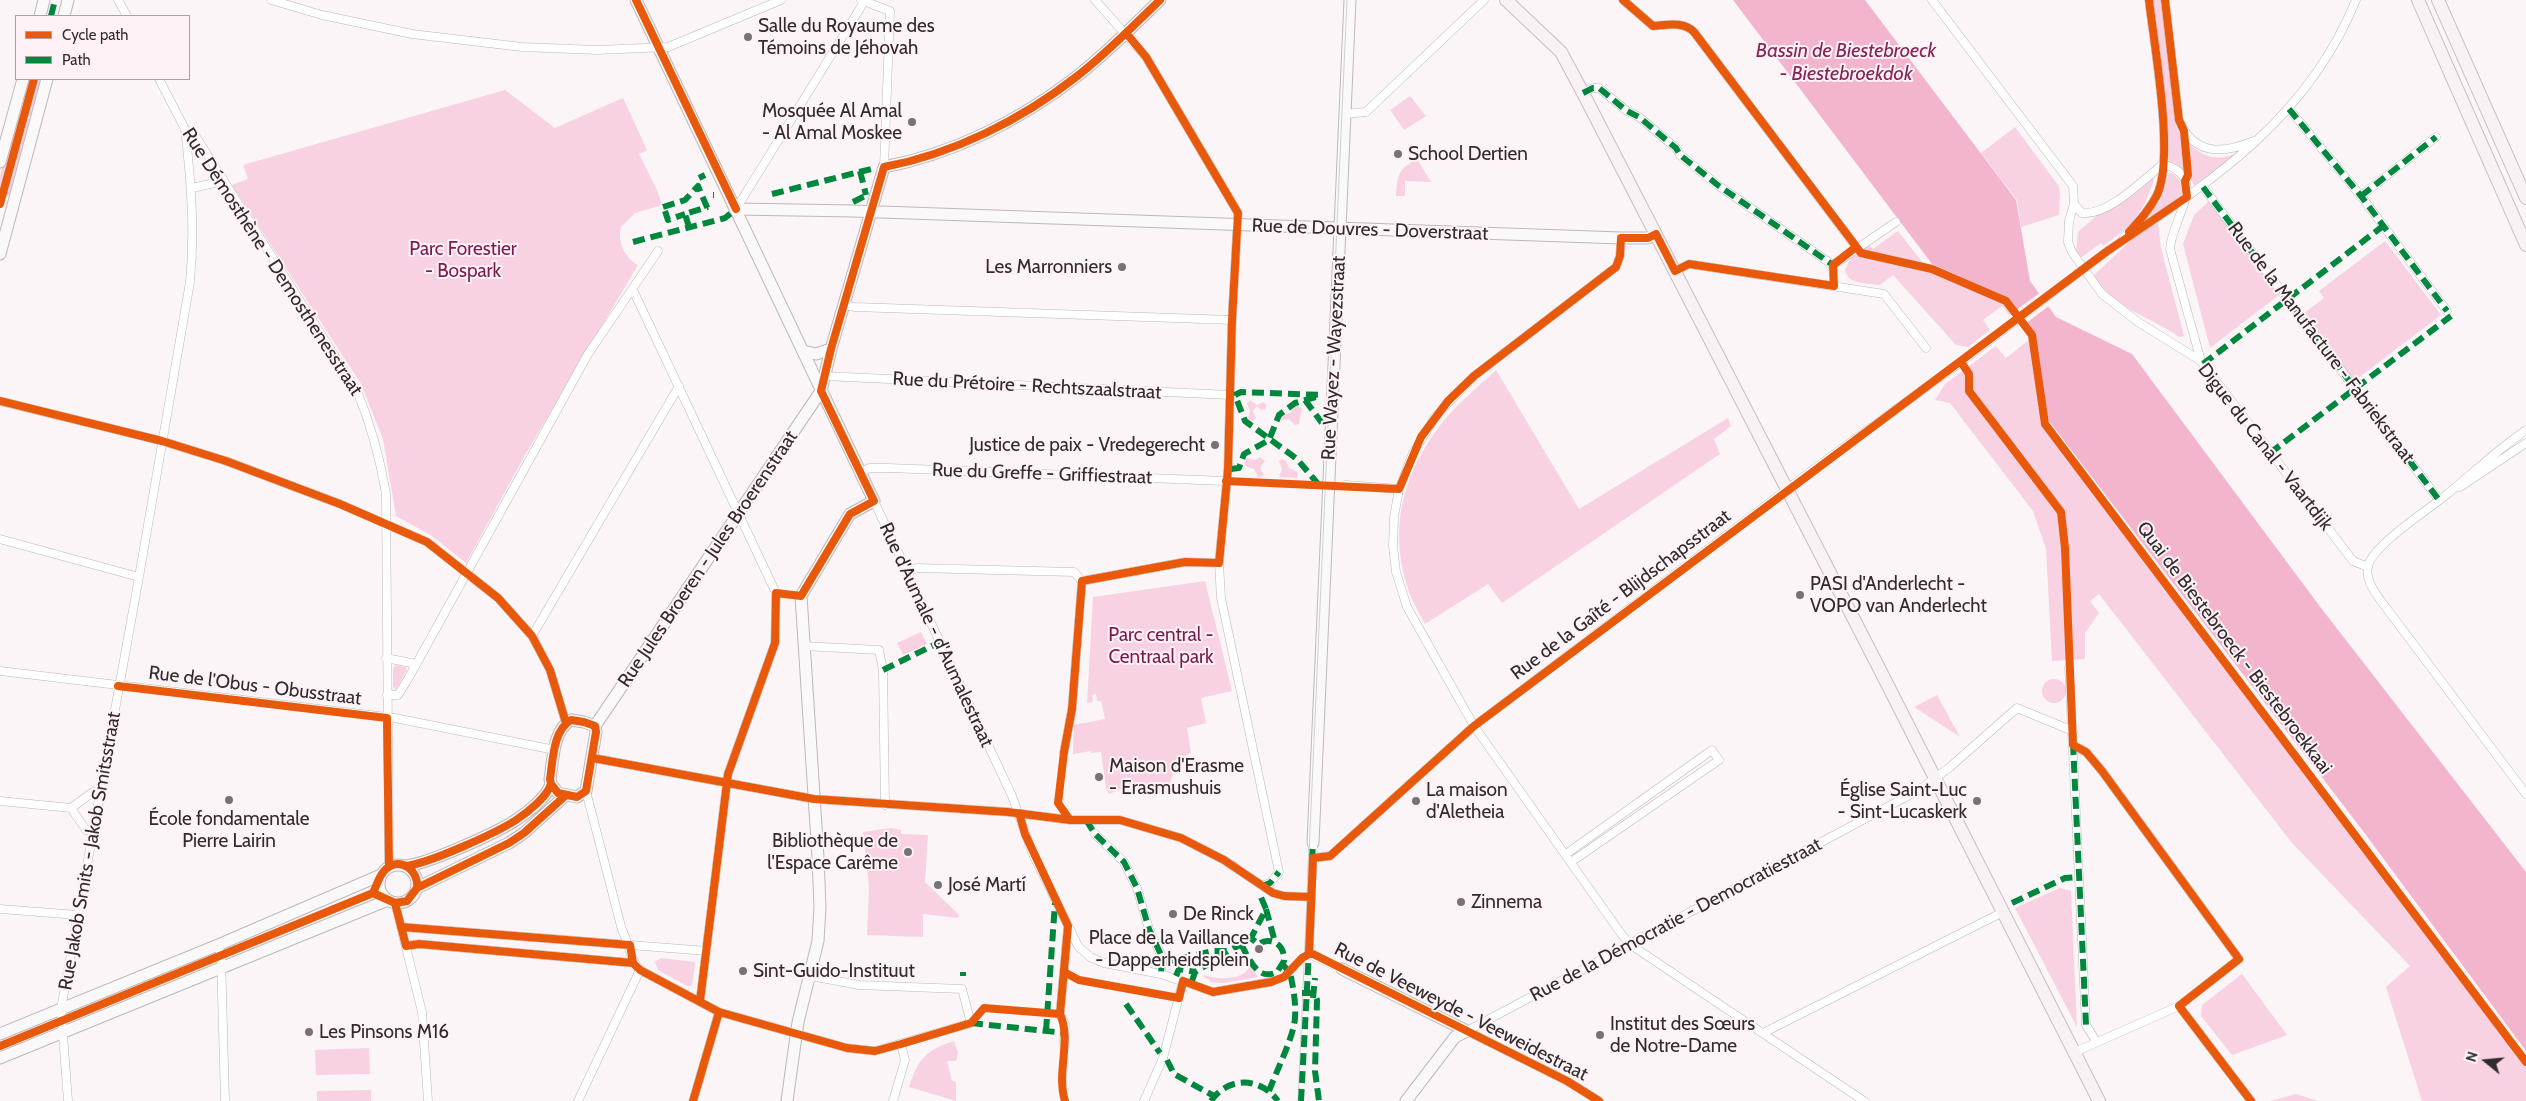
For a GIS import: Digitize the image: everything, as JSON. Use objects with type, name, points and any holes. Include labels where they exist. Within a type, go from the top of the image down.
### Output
[{"type":"main road","points":[[1506,0],[1561,52],[2099,1101]]},
{"type":"main road","points":[[2418,0],[2526,245]]},
{"type":"main road","points":[[2438,0],[2526,198]]},
{"type":"street","points":[[40,15],[44,0]]},
{"type":"street","points":[[64,15],[68,0]]},
{"type":"street","points":[[118,0],[126,15]]},
{"type":"street","points":[[271,0],[379,28],[479,44],[597,50],[668,47],[781,0]]},
{"type":"street","name":"Rue d'Aumale - d'Aumalestraat","points":[[636,0],[874,501],[1019,813],[1025,834],[1068,926]]},
{"type":"street","points":[[1095,0],[1146,56],[1236,206],[1238,213],[1226,481],[1219,563],[1221,598],[1279,872],[1270,883],[1262,886]]},
{"type":"street","points":[[884,167],[946,149],[1011,120],[1076,78],[1160,0]]},
{"type":"street","name":"Rue Wayez - Wayezstraat","points":[[1311,897],[1350,0]]},
{"type":"street","points":[[1345,114],[1366,112],[1484,0]]},
{"type":"street","points":[[1623,0],[1653,26],[1678,24],[1688,26],[1694,32],[1856,247]]},
{"type":"street","name":"Digue du Canal - Vaartdijk","points":[[1932,0],[2072,186],[2074,204],[2068,226],[2068,242],[2072,252],[2102,294],[2138,322],[2201,361],[2353,561],[2368,567]]},
{"type":"street","points":[[2116,246],[2147,212],[2158,194],[2164,138],[2149,0]]},
{"type":"street","points":[[2165,0],[2179,120],[2184,131],[2198,144],[2209,149],[2223,151],[2239,148],[2258,139]]},
{"type":"street","points":[[2116,246],[2203,187],[2246,153],[2289,109],[2319,70],[2339,38],[2356,0]]},
{"type":"street","points":[[736,209],[863,1],[890,11],[884,167],[821,391]]},
{"type":"street","points":[[0,162],[23,80]]},
{"type":"street","points":[[0,254],[47,80]]},
{"type":"street","name":"Rue Démosthène - Demosthenesstraat","points":[[159,80],[185,129],[196,137],[357,391],[372,428],[386,494],[387,718],[385,871],[380,891],[392,901],[406,946],[422,1012],[428,1101]]},
{"type":"street","points":[[1583,93],[1592,88],[1599,88],[1626,111],[1639,117],[1676,148],[1680,156],[1832,266],[1834,286]]},
{"type":"street","points":[[2289,109],[2361,196],[2447,311]]},
{"type":"street","name":"Rue Jakob Smits - Jakob Smitsstraat","points":[[68,1101],[60,1009],[139,577],[190,282],[193,242],[192,188],[185,129]]},
{"type":"street","points":[[2361,196],[2436,137]]},
{"type":"street","points":[[2074,204],[2082,213],[2092,214],[2129,192],[2162,164]]},
{"type":"street","points":[[2162,164],[2180,173],[2185,181],[2187,197],[2174,226],[2170,249],[2201,361]]},
{"type":"street","points":[[192,188],[223,181]]},
{"type":"street","name":"Rue de la Manufacture - Fabriekstraat","points":[[2203,187],[2439,500]]},
{"type":"street","name":"Rue de Douvres - Doverstraat","points":[[736,209],[1621,238],[1648,238],[1656,234]]},
{"type":"street","points":[[1832,266],[1856,247],[1896,222]]},
{"type":"street","points":[[1621,238],[1619,262],[1616,266],[1474,376],[1448,400],[1421,437],[1399,488],[1394,517],[1393,546],[1399,583],[1416,626],[1474,726],[1559,848],[1566,854],[1574,870],[1631,945],[1864,1101]]},
{"type":"street","name":"Rue de la Gaîté - Blijdschapsstraat","points":[[1313,858],[1330,856],[1474,726],[1787,490],[2116,246]]},
{"type":"street","points":[[387,695],[398,695],[588,354],[658,251]]},
{"type":"street","points":[[1675,271],[1689,264],[1884,294],[1926,348]]},
{"type":"street","points":[[633,290],[680,386],[776,593],[775,644],[728,774],[700,1001]]},
{"type":"street","points":[[844,305],[855,307],[1232,320]]},
{"type":"street","points":[[803,351],[816,354],[831,350]]},
{"type":"street","name":"Rue du Prétoire - Rechtszaalstraat","points":[[824,376],[1230,395]]},
{"type":"street","points":[[532,636],[680,386]]},
{"type":"street","name":"Rue Jules Broeren - Jules Broerenstraat","points":[[595,726],[821,391]]},
{"type":"street","points":[[0,401],[162,441],[286,482],[428,542],[498,598],[532,636],[550,670],[566,723]]},
{"type":"street","points":[[2524,432],[2475,469],[2374,554],[2368,567],[2370,585],[2381,601],[2526,794]]},
{"type":"street","points":[[2516,450],[2517,440],[2524,432]]},
{"type":"street","points":[[2447,494],[2471,481],[2526,443]]},
{"type":"street","name":"Rue du Greffe - Griffiestraat","points":[[860,473],[869,468],[888,468],[1226,481]]},
{"type":"street","points":[[1346,485],[1399,488]]},
{"type":"street","points":[[787,1101],[796,1033],[818,941],[820,907],[800,596],[850,514],[874,501]]},
{"type":"street","points":[[0,540],[139,577]]},
{"type":"street","points":[[1082,581],[1185,562],[1219,563]]},
{"type":"street","points":[[907,572],[917,568],[1074,572],[1082,581],[1072,709],[1064,752]]},
{"type":"street","points":[[803,646],[880,650],[883,670],[885,805]]},
{"type":"street","points":[[386,658],[416,664]]},
{"type":"street","points":[[2069,667],[2086,1025],[2096,1042]]},
{"type":"street","name":"Rue de l'Obus - Obusstraat","points":[[0,671],[387,718],[555,750]]},
{"type":"street","name":"Rue de la Démocratie - Democratiestraat","points":[[1467,1031],[1919,790],[2017,708],[2073,731]]},
{"type":"street","points":[[586,791],[577,797],[565,796],[558,794],[551,784],[550,779],[559,735],[566,723],[571,720],[578,720],[595,726],[596,740],[586,791],[622,930],[630,945],[633,963],[640,970],[719,1012],[847,1048],[875,1051],[971,1023],[962,989],[859,986],[811,976]]},
{"type":"street","points":[[2073,745],[2086,752],[2102,771],[2239,959],[2179,1006],[2075,1052]]},
{"type":"street","points":[[1566,854],[1712,750],[1719,760],[1571,862]]},
{"type":"street","points":[[593,758],[814,799],[1019,813],[1070,820],[1120,820],[1181,838],[1224,860],[1273,893],[1284,896],[1311,897]]},
{"type":"street","points":[[0,1034],[218,945],[385,871],[406,866],[473,841],[518,819],[547,793],[551,784]]},
{"type":"street","points":[[0,801],[71,808],[93,792],[100,793]]},
{"type":"street","points":[[0,1058],[222,967],[392,901],[407,901],[417,888],[509,843],[524,833],[565,796]]},
{"type":"street","points":[[71,808],[86,830],[93,831]]},
{"type":"street","points":[[1095,834],[1124,862],[1137,888],[1149,929],[1162,957],[1160,974]]},
{"type":"street","points":[[406,866],[416,875],[417,888]]},
{"type":"street","name":"Rue de Veeweyde - Veeweidestraat","points":[[1311,897],[1308,954],[1342,969],[1567,1081],[1598,1101]]},
{"type":"street","points":[[0,909],[78,915]]},
{"type":"street","points":[[1763,1034],[2003,912]]},
{"type":"street","points":[[1068,926],[1076,942],[1090,957],[1104,963],[1160,974],[1213,992],[1271,982]]},
{"type":"street","points":[[1064,1043],[1065,1024],[1060,1014],[1068,926]]},
{"type":"street","points":[[401,928],[707,951]]},
{"type":"street","points":[[406,946],[419,944],[633,963]]},
{"type":"street","points":[[218,945],[222,967],[225,1101]]},
{"type":"street","points":[[578,1101],[640,970]]},
{"type":"street","points":[[1144,1101],[1166,1049],[1184,982]]},
{"type":"street","points":[[2179,1006],[2251,1101]]},
{"type":"street","points":[[693,1101],[719,1012]]},
{"type":"street","points":[[1406,1101],[1455,1037],[1467,1031]]},
{"type":"street","points":[[893,1101],[905,1060],[901,1044]]},
{"type":"green space","points":[[2152,0],[2162,0],[2176,125],[2182,137],[2186,174],[2175,163],[2169,162],[2169,141]]},
{"type":"green space","points":[[36,80],[41,80],[31,117],[26,115]]},
{"type":"green space","name":"Parc Forestier - Bospark","points":[[505,90],[555,128],[623,98],[647,150],[639,154],[658,192],[662,205],[635,213],[621,227],[620,238],[623,249],[629,258],[638,265],[525,455],[466,563],[432,536],[396,516],[383,439],[361,384],[232,185],[248,179],[243,165]]},
{"type":"green space","points":[[1410,96],[1426,116],[1404,130],[1390,110]]},
{"type":"green space","points":[[16,115],[22,117],[0,197],[0,176]]},
{"type":"green space","points":[[25,118],[30,119],[11,193],[12,197],[5,194],[22,130],[24,130],[26,125],[24,124]]},
{"type":"green space","points":[[2015,127],[2058,185],[2060,191],[2059,215],[2021,227],[2017,200],[1981,153]]},
{"type":"green space","points":[[2186,141],[2198,151],[2210,157],[2223,157],[2239,152],[2195,186],[2189,177],[2191,171]]},
{"type":"green space","points":[[1417,159],[1431,182],[1405,181],[1405,196],[1396,196],[1398,178],[1402,170]]},
{"type":"green space","points":[[2169,172],[2180,181],[2182,188],[2181,196],[2152,218],[2150,215],[2161,199]]},
{"type":"green space","points":[[2151,179],[2154,179],[2146,201],[2129,225],[2103,246],[2101,243],[2079,259],[2076,250],[2078,232],[2096,216]]},
{"type":"green space","points":[[2209,201],[2279,295],[2210,348],[2183,244],[2194,215]]},
{"type":"green space","points":[[2158,223],[2161,248],[2184,336],[2179,337],[2120,303],[2093,276],[2139,233]]},
{"type":"green space","points":[[1898,231],[1929,271],[2003,302],[2013,313],[2009,315],[2002,306],[1983,320],[1990,330],[1968,347],[1956,345],[1893,275],[1880,285],[1854,281],[1847,275],[1845,270],[1850,259],[1869,245],[1873,249]]},
{"type":"green space","points":[[2385,241],[2441,315],[2353,382],[2303,314],[2324,298],[2319,291]]},
{"type":"green space","points":[[2029,340],[2044,428],[2526,1068],[2526,1101],[2422,1101],[2386,987],[2410,966],[2292,843],[2099,594],[2090,601],[2099,613],[2085,633],[2085,659],[2052,661],[2046,549],[2033,511],[1950,403],[1935,400],[1945,384],[1996,346],[2006,358]]},
{"type":"green space","points":[[1496,370],[1579,509],[1728,418],[1731,426],[1714,439],[1720,454],[1502,603],[1488,584],[1425,624],[1408,589],[1402,566],[1399,544],[1403,502],[1417,462],[1441,424]]},
{"type":"green space","points":[[1250,400],[1257,405],[1263,402],[1267,405],[1265,409],[1261,410],[1257,406],[1253,411],[1256,418],[1251,422],[1248,418],[1250,411],[1247,404]]},
{"type":"green space","points":[[1296,405],[1302,408],[1299,424],[1295,425],[1289,419],[1281,420],[1281,415],[1290,413]]},
{"type":"green space","points":[[1260,457],[1265,461],[1260,468],[1264,475],[1259,478],[1254,469],[1246,466],[1244,463],[1247,458],[1255,460]]},
{"type":"green space","points":[[1282,459],[1286,461],[1289,468],[1298,472],[1297,478],[1279,477],[1282,469],[1279,461]]},
{"type":"green space","name":"Parc central - Centraal park","points":[[1205,581],[1232,691],[1201,698],[1206,723],[1187,728],[1191,753],[1178,760],[1166,795],[1158,792],[1159,788],[1151,785],[1149,791],[1145,790],[1143,795],[1134,793],[1136,787],[1131,785],[1109,794],[1106,788],[1101,752],[1091,753],[1091,751],[1073,754],[1074,725],[1105,719],[1101,701],[1097,701],[1096,694],[1092,695],[1093,702],[1087,703],[1093,597]]},
{"type":"green space","points":[[921,632],[927,644],[903,655],[897,643]]},
{"type":"green space","points":[[396,665],[405,667],[407,670],[396,689],[393,687],[393,668]]},
{"type":"green space","points":[[2054,679],[2059,680],[2065,686],[2065,696],[2059,702],[2054,703],[2049,702],[2043,696],[2042,691],[2043,686],[2049,680]]},
{"type":"green space","points":[[1937,695],[1960,737],[1914,707]]},
{"type":"green space","points":[[891,828],[901,830],[901,834],[928,835],[925,882],[959,915],[958,918],[923,914],[923,937],[867,935],[869,887],[863,832]]},
{"type":"green space","points":[[2060,888],[2071,891],[2077,1027],[2015,908]]},
{"type":"green space","points":[[661,958],[695,962],[692,986],[687,986],[658,970],[655,962]]},
{"type":"green space","points":[[1250,965],[1258,977],[1224,983],[1209,982],[1210,980],[1203,977],[1204,975],[1216,978],[1237,977],[1243,974]]},
{"type":"green space","points":[[2242,974],[2287,1035],[2232,1055],[2201,1016],[2202,1005]]},
{"type":"green space","points":[[954,1041],[958,1053],[956,1061],[947,1061],[952,1081],[956,1082],[956,1101],[909,1087],[916,1069],[924,1057],[936,1048]]},
{"type":"green space","points":[[369,1048],[370,1074],[316,1075],[315,1050]]},
{"type":"green space","points":[[371,1090],[371,1101],[317,1101],[317,1091]]},
{"type":"green space","points":[[2296,1094],[2318,1101],[2270,1101]]},
{"type":"water","name":"Bassin de Biestebroeck - Biestebroekdok","points":[[1733,0],[1865,0],[2016,200],[2030,281],[2056,317],[2132,354],[2321,608],[2526,872],[2526,1051],[2363,831],[2046,417],[2035,333],[2008,298],[1932,264]]},
{"type":"pier","points":[[2041,292],[2050,305],[2025,324],[2015,311]]},
{"type":"tram line","points":[[1298,1101],[1347,0]]},
{"type":"marked path","points":[[51,15],[55,0]]},
{"type":"marked path","points":[[1583,93],[1593,88],[1599,88],[1627,111],[1639,117],[1676,148],[1680,155],[1719,186],[1833,265]]},
{"type":"marked path","points":[[2289,109],[2361,196],[2447,311]]},
{"type":"marked path","points":[[2361,196],[2436,137]]},
{"type":"marked path","points":[[772,194],[875,168]]},
{"type":"marked path","points":[[860,171],[866,195]]},
{"type":"marked path","points":[[699,178],[705,175]]},
{"type":"marked path","points":[[663,207],[685,200],[698,186],[709,212]]},
{"type":"marked path","points":[[2203,187],[2439,500]]},
{"type":"marked path","points":[[853,202],[867,195]]},
{"type":"marked path","points":[[689,227],[685,214],[708,207]]},
{"type":"marked path","points":[[633,242],[725,218],[736,209]]},
{"type":"marked path","points":[[665,211],[668,220],[685,214]]},
{"type":"marked path","points":[[2203,364],[2383,226]]},
{"type":"marked path","points":[[2270,453],[2451,316]]},
{"type":"marked path","points":[[1319,485],[1297,459],[1245,421],[1235,395],[1241,392],[1323,395]]},
{"type":"marked path","points":[[1231,469],[1239,468],[1244,454],[1269,440],[1279,415],[1295,403],[1316,397]]},
{"type":"marked path","points":[[1305,400],[1322,423]]},
{"type":"marked path","points":[[883,670],[940,642]]},
{"type":"marked path","points":[[2073,743],[2086,1025]]},
{"type":"marked path","points":[[1086,820],[1095,834],[1124,862],[1137,888],[1149,929],[1162,957],[1161,974]]},
{"type":"marked path","points":[[1312,861],[1313,843]]},
{"type":"marked path","points":[[1262,886],[1270,883],[1279,872]]},
{"type":"marked path","points":[[2012,903],[2065,878],[2080,877]]},
{"type":"marked path","points":[[1192,981],[1195,972],[1251,938],[1266,909],[1260,895]]},
{"type":"marked path","points":[[1046,1031],[1055,903]]},
{"type":"marked path","points":[[1266,909],[1275,942]]},
{"type":"marked path","points":[[1241,944],[1251,962],[1259,971],[1264,974],[1277,972],[1284,961],[1284,955],[1280,946],[1268,941],[1258,944],[1251,938]]},
{"type":"marked path","points":[[1162,963],[1212,951],[1230,951]]},
{"type":"marked path","points":[[1301,1101],[1309,951]]},
{"type":"marked path","points":[[1269,1091],[1288,1044],[1295,1018],[1295,1000],[1290,972],[1283,965]]},
{"type":"marked path","points":[[1176,976],[1179,969],[1195,972]]},
{"type":"marked path","points":[[1313,998],[1315,978]]},
{"type":"marked path","points":[[1302,993],[1314,993],[1317,1000],[1315,1071],[1319,1101]]},
{"type":"marked path","points":[[1126,1004],[1160,1053]]},
{"type":"marked path","points":[[971,1023],[1065,1033]]},
{"type":"marked path","points":[[1167,1060],[1174,1074],[1214,1096]]},
{"type":"marked path","points":[[1211,1101],[1226,1087],[1244,1083],[1263,1087],[1278,1101]]},
{"type":"cycle path","points":[[636,0],[736,209]]},
{"type":"cycle path","points":[[700,1001],[728,774],[775,643],[776,593],[801,596],[850,514],[874,501],[821,391],[831,349],[884,167],[935,154],[1009,121],[1055,93],[1087,68],[1160,0]]},
{"type":"cycle path","name":"Quai de Biestebroeck - Biestebroekkaai","points":[[1623,0],[1653,26],[1680,25],[1694,32],[1861,253],[1932,269],[2006,301],[2032,335],[2045,424],[2526,1062]]},
{"type":"cycle path","points":[[2129,232],[2148,210],[2157,195],[2162,178],[2164,155],[2162,100],[2149,0]]},
{"type":"cycle path","points":[[1309,954],[1313,858],[1330,856],[1474,726],[2106,252],[2187,197],[2185,181],[2188,175],[2184,131],[2179,120],[2165,0]]},
{"type":"cycle path","points":[[1070,820],[1058,803],[1064,752],[1072,709],[1082,581],[1185,562],[1219,563],[1228,469],[1232,320],[1238,213],[1146,57],[1126,33]]},
{"type":"cycle path","points":[[0,204],[34,80]]},
{"type":"cycle path","points":[[1226,481],[1399,489],[1421,437],[1448,401],[1474,376],[1616,267],[1620,256],[1621,238],[1648,238],[1656,234],[1675,271],[1689,264],[1834,286],[1833,265],[1856,247]]},
{"type":"cycle path","points":[[1961,362],[1969,374],[1969,391],[2061,512],[2065,548],[2073,745],[2086,752],[2102,771],[2239,959],[2179,1006],[2251,1101]]},
{"type":"cycle path","points":[[0,401],[162,441],[226,461],[340,504],[427,542],[498,598],[532,636],[550,670],[566,723]]},
{"type":"cycle path","points":[[118,686],[387,718],[389,866]]},
{"type":"cycle path","points":[[571,720],[595,726],[596,732],[586,791],[577,797],[558,793],[551,784],[550,779],[557,738],[565,725],[571,720]]},
{"type":"cycle path","points":[[593,758],[814,799],[1008,812],[1070,820],[1120,820],[1181,838],[1224,860],[1273,893],[1284,896],[1311,897]]},
{"type":"cycle path","points":[[406,866],[446,854],[507,826],[536,804],[546,794],[551,784]]},
{"type":"cycle path","points":[[417,888],[509,843],[524,833],[565,796]]},
{"type":"cycle path","points":[[1019,813],[1025,834],[1068,926],[1060,1014],[1065,1035],[1062,1079],[1065,1101]]},
{"type":"cycle path","points":[[0,1046],[373,893],[382,874],[392,865],[397,864],[408,867],[417,882],[417,888],[407,901],[395,903],[373,893]]},
{"type":"cycle path","points":[[395,903],[406,946],[419,944],[633,963]]},
{"type":"cycle path","points":[[401,927],[630,945],[633,963],[640,970],[719,1012],[847,1048],[875,1051],[901,1044],[971,1023],[984,1008],[1060,1014]]},
{"type":"cycle path","points":[[1309,954],[1313,954],[1567,1081],[1599,1101]]},
{"type":"cycle path","points":[[1064,972],[1079,980],[1179,998],[1183,981],[1213,992],[1271,982],[1284,977],[1302,958],[1309,954]]},
{"type":"cycle path","points":[[693,1101],[719,1012]]},
{"type":"place","name":"Salle du Royaume des Témoins de Jéhovah","points":[[748,37]]},
{"type":"place","name":"Mosquée Al Amal - Al Amal Moskee","points":[[912,122]]},
{"type":"place","name":"School Dertien","points":[[1398,154]]},
{"type":"place","name":"Les Marronniers","points":[[1122,267]]},
{"type":"place","name":"Justice de paix - Vredegerecht","points":[[1215,445]]},
{"type":"place","name":"PASI d'Anderlecht - VOPO van Anderlecht","points":[[1800,595]]},
{"type":"place","name":"Maison d'Erasme - Erasmushuis","points":[[1099,777]]},
{"type":"place","name":"École fondamentale Pierre Lairin","points":[[229,800]]},
{"type":"place","name":"La maison d'Aletheia","points":[[1416,801]]},
{"type":"place","name":"Église Saint-Luc - Sint-Lucaskerk","points":[[1977,801]]},
{"type":"place","name":"Bibliothèque de l'Espace Carême","points":[[908,852]]},
{"type":"place","name":"José Martí","points":[[938,885]]},
{"type":"place","name":"Zinnema","points":[[1461,902]]},
{"type":"place","name":"De Rinck","points":[[1173,914]]},
{"type":"place","name":"Place de la Vaillance - Dapperheidsplein","points":[[1259,949]]},
{"type":"place","name":"Sint-Guido-Instituut","points":[[743,971]]},
{"type":"place","name":"Les Pinsons M16","points":[[309,1032]]},
{"type":"place","name":"Institut des Sœurs de Notre-Dame","points":[[1600,1035]]}]
